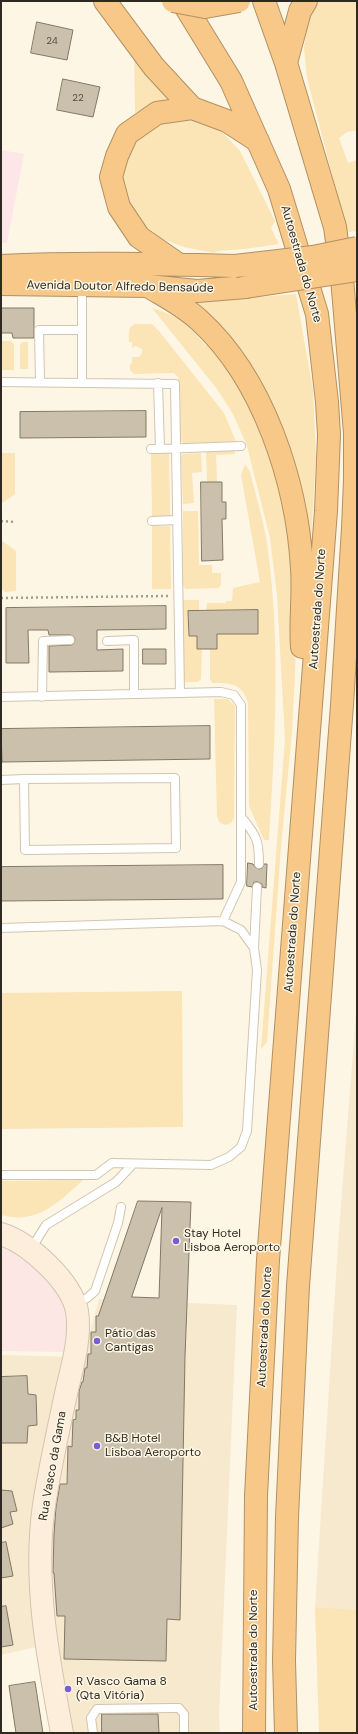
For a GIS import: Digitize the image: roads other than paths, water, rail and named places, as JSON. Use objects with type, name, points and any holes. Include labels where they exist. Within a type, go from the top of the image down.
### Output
[{"type":"highway","points":[[105,1],[154,67],[192,108],[227,121],[258,141]]},
{"type":"highway","points":[[173,1],[205,7],[239,1]]},
{"type":"highway","name":"Autoestrada do Norte","points":[[182,1],[231,81],[279,190],[317,314],[324,371],[329,435],[328,476],[283,1064],[262,1378],[256,1496],[254,1733]]},
{"type":"highway","points":[[264,1],[286,63],[335,227],[355,403],[355,480],[342,705],[298,1286],[288,1517],[284,1661],[286,1733]]},
{"type":"highway","points":[[286,63],[300,11],[306,1]]},
{"type":"highway","points":[[178,264],[139,237],[119,207],[111,177],[117,156],[127,134],[157,112],[192,108]]},
{"type":"highway","name":"Avenida Doutor Alfredo Bensaúde","points":[[1,266],[43,264],[178,264],[235,266],[313,257],[357,248]]},
{"type":"highway","points":[[1,260],[43,264]]},
{"type":"highway","name":"Avenida Doutor Alfredo Bensaúde","points":[[1,284],[148,286],[197,291],[246,288],[357,270]]},
{"type":"highway","points":[[148,286],[182,306],[199,320],[220,342],[239,367],[255,395],[279,450],[290,486],[298,530],[302,568],[302,639],[304,664],[312,699]]},
{"type":"highway","points":[[342,705],[357,624]]},
{"type":"street","name":"Rua Vasco da Gama","points":[[1,1234],[31,1250],[42,1258],[55,1273],[75,1305],[78,1328],[75,1354],[44,1505],[41,1542],[41,1574],[47,1650],[62,1733]]},
{"type":"lane","points":[[82,284],[82,383]]},
{"type":"lane","points":[[40,382],[39,330],[82,330]]},
{"type":"lane","points":[[1,382],[175,384],[180,693]]},
{"type":"lane","points":[[158,383],[160,449]]},
{"type":"lane","points":[[151,448],[242,446]]},
{"type":"lane","points":[[152,521],[177,520]]},
{"type":"lane","points":[[42,697],[43,641],[70,640]]},
{"type":"lane","points":[[107,641],[134,640],[134,694]]},
{"type":"lane","points":[[1,697],[221,692],[234,695],[241,705],[241,882],[223,921]]},
{"type":"lane","points":[[1,780],[24,779],[175,778],[176,848],[25,850],[24,779]]},
{"type":"lane","points":[[242,818],[253,830],[259,845],[259,864]]},
{"type":"lane","points":[[1,1176],[96,1175],[112,1163],[212,1165],[229,1157],[241,1147],[247,1131],[257,970],[254,948],[257,887]]},
{"type":"lane","points":[[1,928],[223,921],[241,930],[254,948]]},
{"type":"lane","points":[[31,1250],[46,1225],[116,1182],[133,1164]]},
{"type":"lane","points":[[75,1305],[95,1291],[118,1223],[121,1207]]},
{"type":"lane","points":[[93,1733],[92,1715],[97,1709],[178,1708],[184,1714],[184,1733]]},
{"type":"place","name":"Stay Hotel Lisboa Aeroporto","points":[[176,1241]]},
{"type":"place","name":"Pátio das Cantigas","points":[[97,1341]]},
{"type":"place","name":"B&B Hotel Lisboa Aeroporto","points":[[97,1446]]},
{"type":"place","name":"R Vasco Gama 8 (Qta Vitória)","points":[[68,1689]]}]
